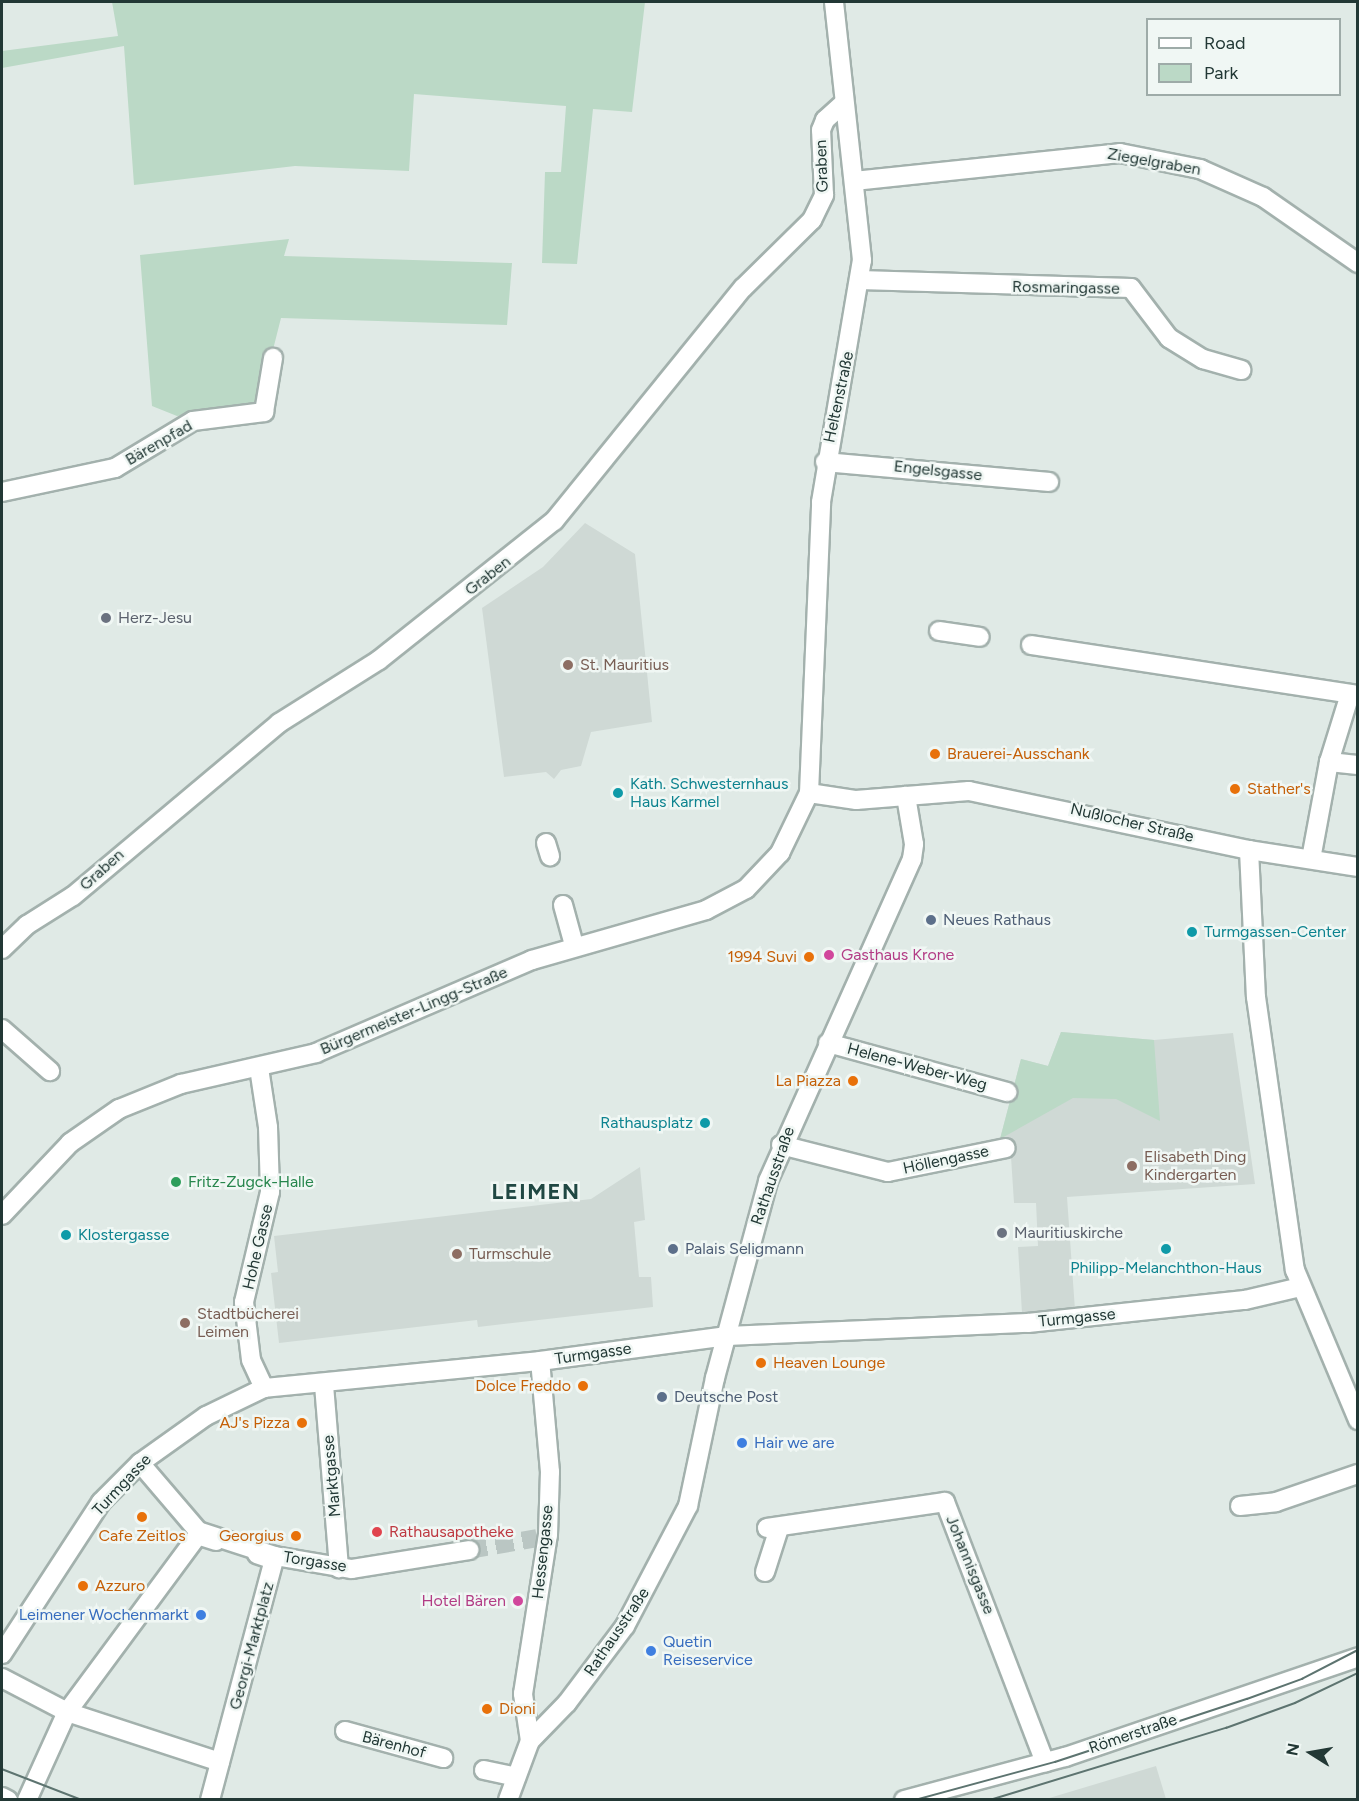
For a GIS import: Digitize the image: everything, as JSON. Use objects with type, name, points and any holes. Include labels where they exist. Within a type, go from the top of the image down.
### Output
[{"type":"street","name":"Heltenstraße","points":[[809,793],[825,462],[860,280],[861,230],[844,103],[834,2]]},
{"type":"street","name":"Graben","points":[[2,948],[27,925],[81,890],[279,723],[379,660],[554,521],[743,288],[812,220],[824,195],[821,130],[825,120],[844,103]]},
{"type":"street","name":"Ziegelgraben","points":[[854,180],[1120,153],[1200,169],[1263,197],[1358,263]]},
{"type":"street","name":"Rosmaringasse","points":[[860,280],[1131,288],[1169,338],[1203,359],[1241,370]]},
{"type":"street","name":"Bärenpfad","points":[[2,492],[115,468],[193,421],[264,412],[273,358]]},
{"type":"street","name":"Engelsgasse","points":[[825,462],[1049,482]]},
{"type":"street","points":[[939,631],[980,637]]},
{"type":"street","points":[[1031,645],[1354,694],[1329,762],[1311,859]]},
{"type":"street","points":[[1329,762],[1358,765]]},
{"type":"street","name":"Nußlocher Straße","points":[[906,796],[969,791],[1249,850],[1358,867]]},
{"type":"street","points":[[809,793],[856,800],[906,796]]},
{"type":"street","name":"Bürgermeister-Lingg-Straße","points":[[2,1215],[70,1143],[119,1109],[182,1084],[259,1068],[346,1042],[574,945],[706,910],[746,889],[780,853],[809,793]]},
{"type":"street","name":"Rathausstraße","points":[[508,1800],[530,1741],[567,1703],[625,1626],[668,1550],[688,1506],[727,1336],[781,1145],[912,859],[914,844],[906,796]]},
{"type":"street","points":[[1249,850],[1256,997],[1301,1287],[1358,1420]]},
{"type":"street","points":[[563,905],[574,945]]},
{"type":"street","points":[[2,1029],[50,1071]]},
{"type":"street","name":"Helene-Weber-Weg","points":[[828,1043],[1007,1092]]},
{"type":"street","name":"Hohe Gasse","points":[[259,1068],[268,1127],[270,1192],[244,1302],[251,1360],[264,1388]]},
{"type":"street","name":"Höllengasse","points":[[781,1145],[888,1172],[1006,1148]]},
{"type":"street","name":"Turmgasse","points":[[2,1654],[101,1503],[140,1463],[206,1416],[264,1388],[324,1384],[540,1361],[727,1336],[1028,1323],[1245,1300],[1301,1287]]},
{"type":"street","name":"Hessengasse","points":[[530,1741],[523,1694],[550,1472],[540,1361]]},
{"type":"street","name":"Marktgasse","points":[[324,1384],[339,1568]]},
{"type":"street","name":"Torgasse","points":[[140,1463],[198,1531],[275,1556],[339,1568],[373,1568],[469,1550]]},
{"type":"street","points":[[1240,1506],[1276,1502],[1358,1474]]},
{"type":"street","name":"Johannisgasse","points":[[765,1572],[773,1528],[945,1502],[1045,1762]]},
{"type":"street","name":"Georgi-Marktplatz","points":[[27,1800],[67,1712],[198,1535],[274,1560],[220,1762]]},
{"type":"street","name":"Römerstraße","points":[[904,1800],[1045,1762],[1358,1657]]},
{"type":"street","points":[[2,1678],[67,1712],[220,1762],[210,1800]]},
{"type":"street","name":"Bärenhof","points":[[345,1731],[443,1758]]},
{"type":"street","points":[[484,1770],[516,1777]]},
{"type":"street","points":[[2,1797],[8,1800]]},
{"type":"shaded area","name":"St. Mauritius","points":[[585,523],[635,554],[652,722],[591,732],[581,766],[561,770],[554,779],[546,772],[504,777],[482,608],[543,567]]},
{"type":"shaded area","name":"Elisabeth Ding Kindergarten","points":[[1061,1032],[1154,1040],[1233,1033],[1255,1184],[1067,1197],[1075,1310],[1022,1313],[1018,1247],[1038,1246],[1036,1203],[1014,1203],[1011,1157],[1000,1139],[1021,1059],[1048,1066]]},
{"type":"shaded area","name":"Turmschule","points":[[640,1167],[645,1220],[634,1222],[639,1277],[651,1277],[653,1307],[478,1327],[477,1320],[279,1343],[271,1273],[278,1272],[274,1236],[591,1199]]},
{"type":"shaded area","points":[[1156,1766],[1166,1799],[1046,1799]]},
{"type":"green space","points":[[112,2],[645,2],[632,112],[593,109],[577,264],[542,263],[545,172],[561,172],[566,106],[414,94],[409,171],[295,166],[134,185],[124,46],[2,68],[2,51],[118,36]]},
{"type":"green space","points":[[289,239],[284,256],[512,263],[507,325],[281,318],[259,405],[177,416],[152,406],[140,255]]},
{"type":"green space","points":[[1061,1032],[1154,1040],[1160,1121],[1116,1099],[1073,1098],[1000,1139],[1021,1059],[1048,1066]]},
{"type":"tunnel","points":[[469,1550],[537,1538]]},
{"type":"tram line","points":[[915,1800],[1055,1762],[1247,1699],[1302,1679],[1358,1650]]},
{"type":"tram line","points":[[990,1800],[1226,1728],[1295,1703],[1358,1673]]},
{"type":"tram line","points":[[2,1769],[82,1800]]},
{"type":"place","name":"Herz-Jesu","points":[[106,618]]},
{"type":"place","name":"St. Mauritius","points":[[568,665]]},
{"type":"place","name":"Brauerei-Ausschank","points":[[935,754]]},
{"type":"place","name":"Stather's","points":[[1235,789]]},
{"type":"place","name":"Kath. Schwesternhaus Haus Karmel","points":[[618,793]]},
{"type":"place","name":"Neues Rathaus","points":[[931,920]]},
{"type":"place","name":"Turmgassen-Center","points":[[1192,932]]},
{"type":"place","name":"Gasthaus Krone","points":[[829,955]]},
{"type":"place","name":"1994 Suvi","points":[[809,957]]},
{"type":"place","name":"La Piazza","points":[[853,1081]]},
{"type":"place","name":"Rathausplatz","points":[[705,1123]]},
{"type":"place","name":"Elisabeth Ding Kindergarten","points":[[1132,1166]]},
{"type":"place","name":"Fritz-Zugck-Halle","points":[[176,1182]]},
{"type":"place","name":"Mauritiuskirche","points":[[1002,1233]]},
{"type":"place","name":"Klostergasse","points":[[66,1235]]},
{"type":"place","name":"Palais Seligmann","points":[[673,1249]]},
{"type":"place","name":"Philipp-Melanchthon-Haus","points":[[1166,1249]]},
{"type":"place","name":"Turmschule","points":[[457,1254]]},
{"type":"place","name":"Stadtbücherei Leimen","points":[[185,1323]]},
{"type":"place","name":"Heaven Lounge","points":[[761,1363]]},
{"type":"place","name":"Dolce Freddo","points":[[583,1386]]},
{"type":"place","name":"Deutsche Post","points":[[662,1397]]},
{"type":"place","name":"AJ's Pizza","points":[[302,1423]]},
{"type":"place","name":"Hair we are","points":[[742,1443]]},
{"type":"place","name":"Cafe Zeitlos","points":[[142,1517]]},
{"type":"place","name":"Rathausapotheke","points":[[377,1532]]},
{"type":"place","name":"Georgius","points":[[296,1536]]},
{"type":"place","name":"Azzuro","points":[[83,1586]]},
{"type":"place","name":"Hotel Bären","points":[[518,1601]]},
{"type":"place","name":"Leimener Wochenmarkt","points":[[201,1615]]},
{"type":"place","name":"Quetin Reiseservice","points":[[651,1651]]},
{"type":"place","name":"Dioni","points":[[487,1709]]},
{"type":"district","name":"LEIMEN","points":[[536,1192]]}]
